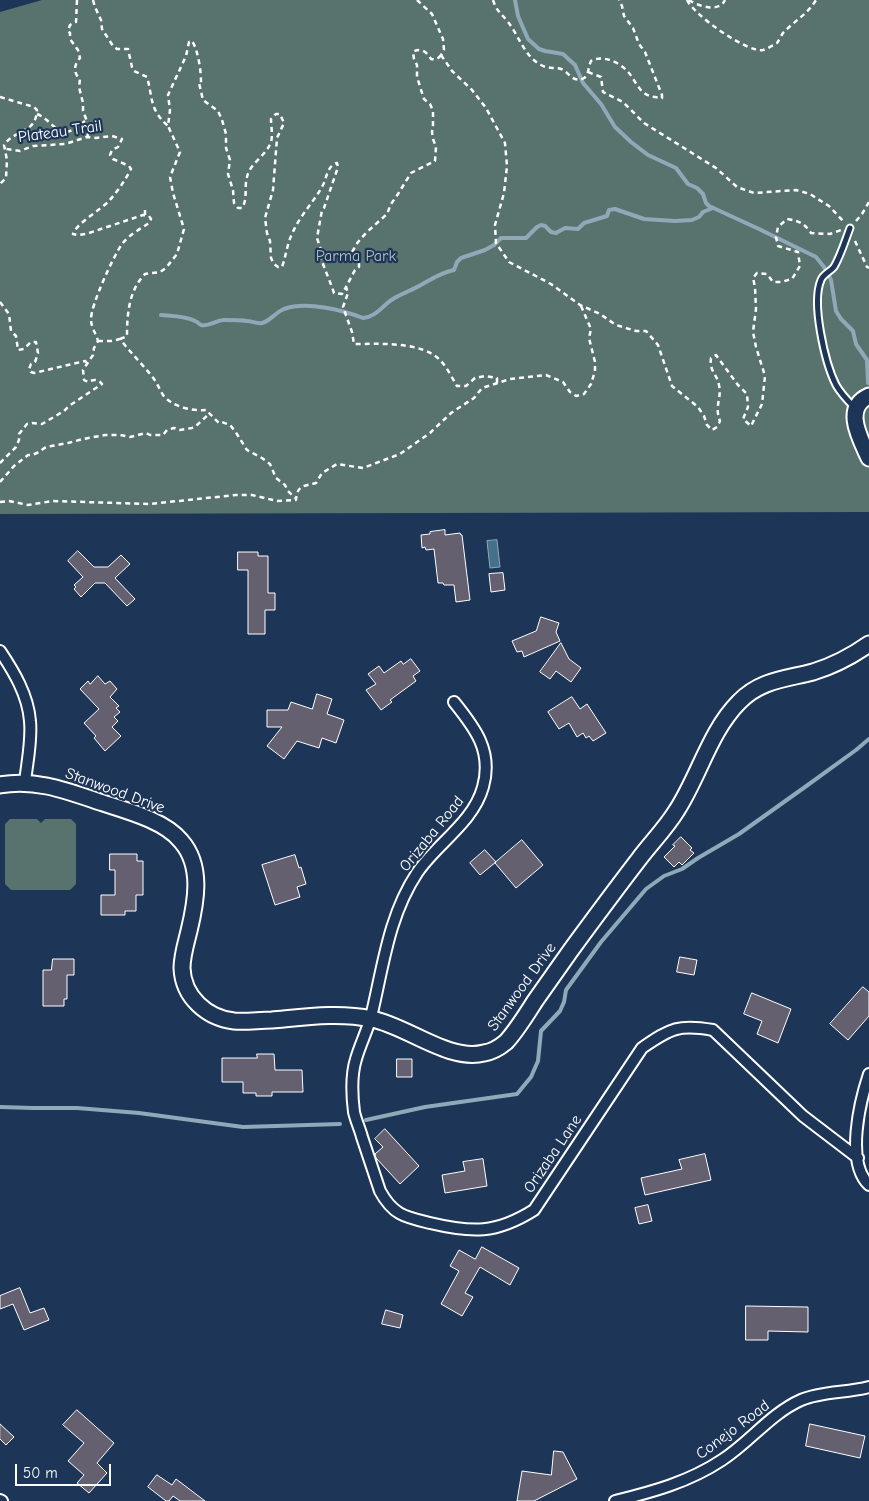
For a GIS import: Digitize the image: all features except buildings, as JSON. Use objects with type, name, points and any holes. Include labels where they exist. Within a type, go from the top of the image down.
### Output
[{"type":"main road","points":[[869,396],[861,401],[854,415],[856,427],[869,458]]},
{"type":"main road","name":"Stanwood Drive","points":[[0,785],[24,782],[54,788],[145,818],[173,833],[183,843],[192,862],[196,884],[194,910],[183,957],[182,971],[190,994],[204,1010],[233,1021],[336,1015],[370,1018],[401,1028],[454,1052],[480,1054],[501,1046],[506,1041],[640,857],[670,821],[686,795],[720,728],[736,705],[751,691],[762,685],[824,668],[851,656],[869,644]]},
{"type":"street","points":[[0,650],[18,681],[28,708],[30,729],[24,782]]},
{"type":"street","name":"Orizaba Road","points":[[370,1018],[389,936],[411,882],[428,859],[469,815],[483,786],[485,763],[482,745],[474,727],[454,702]]},
{"type":"street","name":"Orizaba Lane","points":[[370,1018],[356,1060],[353,1087],[354,1113],[380,1191],[394,1211],[405,1217],[456,1229],[470,1230],[506,1225],[534,1210],[642,1048],[673,1029],[684,1027],[713,1030],[803,1116],[858,1158]]},
{"type":"street","points":[[869,1074],[858,1114],[856,1129],[860,1172],[869,1185]]},
{"type":"street","name":"Conejo Road","points":[[615,1501],[646,1494],[699,1474],[723,1460],[778,1414],[803,1399],[869,1387]]},
{"type":"lane","points":[[850,228],[832,269],[823,276],[818,290],[818,307],[824,348],[835,383],[845,398],[856,408]]},
{"type":"path","points":[[77,0],[76,22],[70,25],[68,31],[80,58],[75,72],[80,79],[79,87],[83,99],[83,111],[90,129],[87,136]]},
{"type":"path","points":[[94,0],[102,29],[113,46],[117,49],[128,49],[134,71],[147,77],[152,105],[157,115],[168,126],[180,152],[170,177],[184,229],[177,254],[170,264],[160,272],[145,274],[139,280],[130,299],[127,336],[111,341],[98,341]]},
{"type":"path","points":[[168,126],[170,110],[168,95],[186,56],[189,42],[192,41],[199,63],[202,82],[199,83],[203,100],[218,111],[220,115],[226,134],[226,148],[230,160],[228,174],[233,190],[234,203],[238,208],[242,208],[245,204],[247,175],[268,148],[271,141],[271,119],[276,114],[280,114],[284,123],[277,138],[273,190],[265,218],[270,240],[271,258],[278,267],[282,266],[291,235],[304,211],[314,201],[326,180],[330,168],[336,163],[338,170],[322,210],[317,238],[322,253],[320,255],[331,287],[334,293],[342,294],[355,270],[359,267],[352,252],[358,242],[387,214],[391,204],[411,173],[435,161],[436,148],[432,132],[432,111],[430,104],[424,99],[417,77],[417,64],[413,52],[423,50],[430,59],[438,59],[444,50],[443,39],[432,14],[417,0]]},
{"type":"path","points":[[493,0],[498,12],[508,21],[522,46],[541,65],[561,69],[576,80],[581,80],[587,77],[591,61],[597,58],[607,59],[620,65],[627,71],[648,96],[662,98],[645,52],[639,44],[633,28],[624,16],[619,0]]},
{"type":"path","points":[[688,0],[698,14],[722,32],[751,49],[765,50],[777,42],[806,13],[816,0]]},
{"type":"path","points":[[688,0],[699,6],[719,6],[725,0]]},
{"type":"path","points":[[441,55],[452,71],[472,90],[486,108],[505,142],[504,193],[495,225],[496,243],[509,262],[551,284],[580,305],[600,314],[616,325],[636,331],[646,331],[658,345],[672,386],[698,407],[707,425],[712,430],[717,428],[720,422],[717,413],[720,394],[719,384],[710,366],[710,358],[716,355],[747,394],[748,407],[744,419],[751,426],[762,404],[765,376],[753,332],[756,309],[755,287],[752,278],[757,272],[767,274],[773,282],[781,282],[792,279],[800,266],[798,252],[778,246],[776,237],[778,227],[787,219],[798,220],[806,225],[811,233],[830,234],[850,228],[869,202]]},
{"type":"path","points":[[588,73],[601,77],[603,92],[623,102],[644,123],[716,168],[737,188],[754,193],[796,190],[810,194],[829,206],[850,228],[869,268]]},
{"type":"path","points":[[0,98],[34,107],[37,110],[37,114],[29,128],[13,135],[4,145],[6,149]]},
{"type":"path","points":[[37,114],[64,133],[73,130],[86,120]]},
{"type":"path","name":"Plateau Trail","points":[[0,184],[6,178],[6,149],[20,151],[33,146],[65,144],[87,136],[96,138],[112,136],[122,139],[118,148],[112,150],[110,155],[113,159],[129,166],[131,169],[122,187],[107,203],[76,227],[73,234],[86,234],[145,215]]},
{"type":"path","points":[[98,341],[92,328],[91,318],[97,298],[107,272],[123,244],[139,229],[150,223],[149,216],[145,215],[145,206]]},
{"type":"path","points":[[346,287],[348,293],[343,307],[352,332],[354,344],[395,344],[422,350],[440,360],[457,386],[466,386],[475,378],[485,376],[497,378],[497,383]]},
{"type":"path","points":[[0,302],[9,314],[11,331],[16,336],[18,350],[24,349],[31,342],[36,342],[38,353],[35,362],[31,364],[29,369],[31,372],[34,373],[85,361],[88,364]]},
{"type":"path","points":[[296,500],[297,492],[301,487],[316,483],[322,473],[337,464],[363,468],[400,454],[430,433],[451,413],[474,398],[482,388],[510,379],[546,375],[563,382],[570,392],[576,396],[584,394],[591,384],[595,371],[595,362],[589,338],[591,329],[580,305]]},
{"type":"path","points":[[120,339],[153,377],[169,400],[186,408],[206,410],[219,423],[222,422],[230,425],[247,450],[270,464],[276,478],[285,485],[296,500]]},
{"type":"path","points":[[0,463],[16,447],[19,434],[27,424],[32,422],[42,424],[102,384],[99,381],[93,380],[88,382],[84,380],[83,370],[93,356],[94,348],[98,341]]},
{"type":"path","points":[[0,482],[28,454],[37,454],[46,447],[105,435],[130,437],[146,434],[163,435],[166,430],[174,428],[180,430],[196,426],[210,413]]},
{"type":"path","points":[[0,502],[9,501],[28,505],[53,501],[149,504],[236,494],[252,495],[278,501],[296,500]]},
{"type":"green space","name":"Parma Park","points":[[42,0],[869,0],[869,512],[0,514],[0,12]]},
{"type":"green space","points":[[10,819],[37,819],[41,823],[45,819],[71,819],[76,824],[76,884],[70,890],[11,890],[5,884],[5,824]]},
{"type":"water","points":[[497,540],[500,567],[490,568],[487,541]]},
{"type":"waterway","points":[[515,0],[518,16],[528,39],[539,49],[563,54],[575,65],[583,83],[601,104],[615,127],[631,142],[648,155],[676,168],[688,184],[697,188],[703,194],[709,206],[816,257],[831,280],[836,311],[853,331],[856,344],[867,360],[868,383]]},
{"type":"waterway","points":[[161,315],[187,318],[201,325],[224,320],[260,323],[267,321],[284,309],[314,306],[345,312],[363,318],[376,313],[389,301],[398,296],[439,275],[454,270],[461,258],[485,250],[501,238],[526,238],[541,225],[556,233],[565,228],[578,229],[584,223],[607,216],[609,210],[615,209],[644,219],[692,220],[713,208]]},
{"type":"waterway","points":[[366,1120],[425,1107],[517,1094],[531,1077],[538,1061],[541,1031],[560,1011],[566,990],[601,942],[646,889],[664,876],[682,869],[739,834],[869,739]]},
{"type":"waterway","points":[[0,1107],[77,1108],[139,1113],[243,1127],[340,1124]]}]
